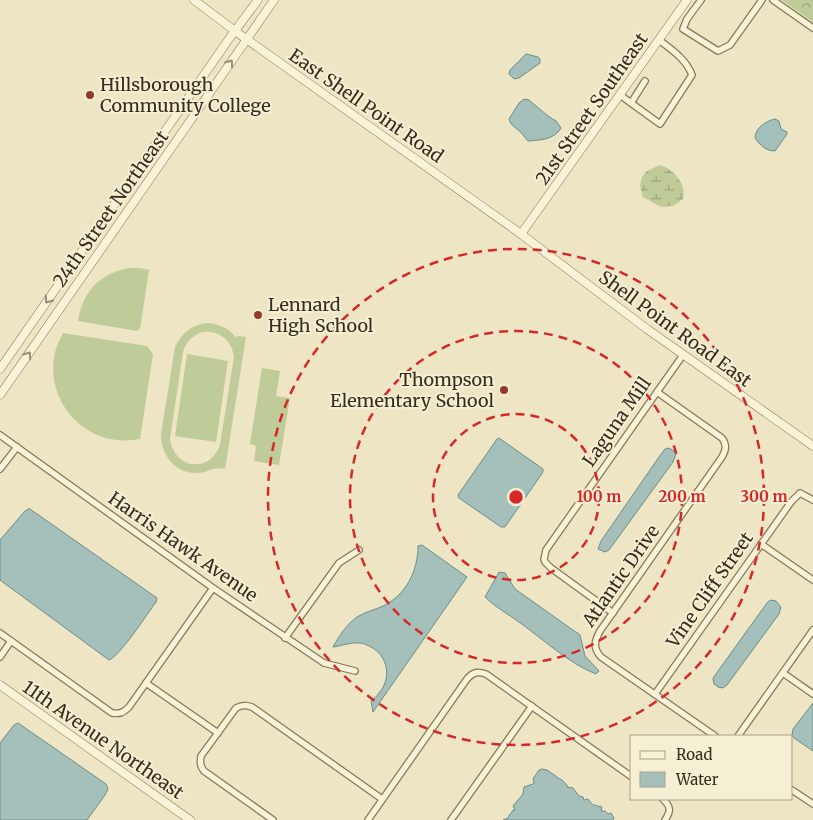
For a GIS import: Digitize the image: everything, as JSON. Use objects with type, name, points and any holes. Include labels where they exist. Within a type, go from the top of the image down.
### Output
[{"type":"street","name":"East Shell Point Road","points":[[194,0],[521,234]]},
{"type":"street","name":"24th Street Northeast","points":[[0,369],[258,0]]},
{"type":"street","name":"24th Street Northeast","points":[[0,395],[274,0]]},
{"type":"street","name":"21st Street Southeast","points":[[521,234],[687,0]]},
{"type":"street","points":[[702,0],[687,19],[683,29],[718,51],[730,45],[762,0]]},
{"type":"street","points":[[773,0],[813,28]]},
{"type":"street","points":[[620,95],[660,124],[692,75],[689,67],[679,56],[659,40]]},
{"type":"street","points":[[631,103],[646,81]]},
{"type":"street","name":"Shell Point Road East","points":[[521,234],[646,329],[813,446]]},
{"type":"street","name":"Laguna Mill","points":[[613,613],[551,568],[545,562],[544,554],[683,355]]},
{"type":"street","name":"Atlantic Drive","points":[[657,392],[722,438],[726,446],[725,451],[613,613],[595,640],[594,646],[601,657],[714,735]]},
{"type":"street","name":"Harris Hawk Avenue","points":[[0,435],[286,638],[324,663],[355,671]]},
{"type":"street","points":[[0,469],[17,447]]},
{"type":"street","name":"Vine Cliff Street","points":[[655,694],[795,496],[800,493],[813,500]]},
{"type":"street","points":[[761,544],[813,580]]},
{"type":"street","points":[[286,638],[339,563],[359,550]]},
{"type":"street","points":[[0,634],[112,713],[123,713],[213,588]]},
{"type":"street","points":[[739,735],[813,630]]},
{"type":"street","points":[[0,658],[11,642]]},
{"type":"street","points":[[368,820],[471,674],[480,672],[486,674],[630,776]]},
{"type":"street","points":[[783,673],[813,694]]},
{"type":"street","points":[[146,683],[218,732]]},
{"type":"street","name":"11th Avenue Northeast","points":[[0,685],[190,820]]},
{"type":"street","points":[[273,820],[204,772],[201,766],[201,756],[236,708],[241,705],[252,707],[382,799]]},
{"type":"street","points":[[451,820],[532,706]]},
{"type":"street","points":[[793,791],[813,804]]},
{"type":"street","points":[[664,800],[670,810],[665,820]]},
{"type":"green space","points":[[782,0],[813,0],[813,22],[786,3]]},
{"type":"green space","points":[[660,165],[670,170],[678,178],[683,188],[683,199],[673,206],[661,207],[643,197],[640,186],[642,177],[647,171]]},
{"type":"green space","points":[[129,268],[149,270],[140,329],[137,331],[78,321],[84,301],[94,286],[101,279]]},
{"type":"green space","points":[[207,323],[227,329],[236,338],[237,336],[246,337],[225,469],[217,468],[198,473],[183,470],[171,462],[164,449],[161,434],[175,347],[188,330]],"holes":[[[208,332],[224,337],[231,346],[234,357],[220,445],[209,461],[193,464],[185,462],[178,457],[170,439],[184,348],[195,335]]]},
{"type":"green space","points":[[63,333],[147,346],[153,354],[140,439],[120,440],[103,437],[89,431],[68,412],[56,387],[53,373],[55,351]]},
{"type":"green space","points":[[187,354],[228,361],[216,442],[175,436]]},
{"type":"green space","points":[[262,368],[280,371],[276,396],[290,398],[279,465],[254,461],[256,446],[250,444]]},
{"type":"water","points":[[526,54],[538,57],[540,63],[519,78],[514,79],[509,74],[510,70]]},
{"type":"water","points":[[524,99],[529,100],[556,121],[561,128],[555,135],[546,139],[528,141],[511,124],[509,119],[519,103]]},
{"type":"water","points":[[775,119],[779,121],[781,129],[787,132],[787,134],[775,151],[769,150],[759,143],[755,138],[755,134],[768,121]]},
{"type":"water","points":[[499,438],[543,469],[543,472],[505,527],[501,527],[459,498],[458,495]]},
{"type":"water","points":[[669,448],[676,454],[673,462],[609,550],[605,552],[598,549],[601,541],[659,457],[665,449]]},
{"type":"water","points":[[28,509],[157,598],[127,643],[109,660],[0,580],[0,540]]},
{"type":"water","points":[[422,545],[467,577],[373,712],[371,701],[383,687],[387,674],[381,656],[371,647],[361,643],[333,647],[353,620],[360,615],[383,606],[398,596],[413,573],[418,546]]},
{"type":"water","points":[[499,572],[505,573],[515,589],[580,635],[585,656],[599,671],[596,674],[576,664],[485,597]]},
{"type":"water","points":[[770,600],[776,601],[781,607],[779,614],[727,685],[723,688],[718,687],[714,684],[713,678]]},
{"type":"water","points":[[813,703],[813,751],[794,738],[792,735],[793,729]]},
{"type":"water","points":[[18,723],[106,784],[108,789],[105,795],[87,820],[0,820],[0,743],[14,725]]},
{"type":"water","points":[[539,770],[547,770],[562,780],[567,787],[573,788],[584,800],[588,799],[593,805],[602,807],[601,811],[605,811],[608,814],[611,813],[614,818],[613,820],[503,820],[508,818],[513,810],[515,810],[513,806],[523,794],[524,787],[533,784],[533,779]]},
{"type":"place","name":"Hillsborough Community College","points":[[90,95]]},
{"type":"place","name":"Lennard High School","points":[[258,315]]},
{"type":"place","name":"Thompson Elementary School","points":[[504,390]]}]
